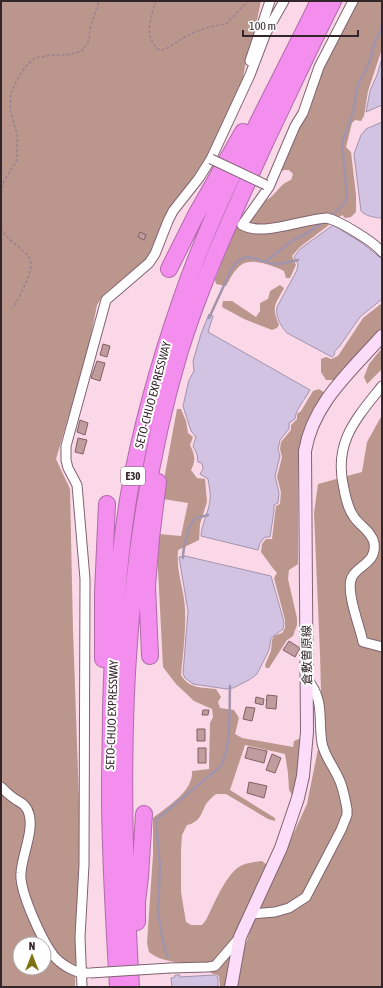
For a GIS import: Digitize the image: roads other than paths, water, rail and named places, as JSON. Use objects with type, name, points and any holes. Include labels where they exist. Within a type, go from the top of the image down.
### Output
[{"type":"highway","name":"SETO-CHUO EXPRESSWAY","points":[[118,987],[111,849],[110,790],[112,671],[118,580],[130,492],[148,408],[164,350],[190,273],[213,218],[278,81],[319,1]]},
{"type":"highway","name":"SETO-CHUO EXPRESSWAY","points":[[131,987],[124,854],[124,787],[130,626],[135,569],[151,467],[168,391],[180,352],[196,303],[226,226],[279,111],[333,1]]},
{"type":"highway","points":[[170,270],[196,215],[254,112],[278,81]]},
{"type":"highway","points":[[150,656],[148,573],[168,391]]},
{"type":"highway","points":[[107,504],[103,593],[103,680],[110,790]]},
{"type":"highway","points":[[134,987],[136,977],[137,902],[144,814]]},
{"type":"street","points":[[249,78],[247,71],[270,1]]},
{"type":"street","points":[[82,987],[86,973],[80,937],[84,857],[85,579],[77,485],[68,468],[66,460],[66,446],[106,300],[149,264],[155,254],[173,211],[211,159],[249,78],[266,33],[284,1]]},
{"type":"street","points":[[354,1],[319,67],[303,113],[295,126],[268,186],[242,225],[248,228],[256,229],[284,226],[326,218],[332,219],[359,235],[382,252]]},
{"type":"street","points":[[211,159],[268,186]]},
{"type":"street","name":"倉敷曽原線","points":[[231,987],[240,937],[281,848],[298,798],[303,776],[308,732],[305,451],[308,438],[313,422],[322,404],[382,336]]},
{"type":"street","points":[[382,386],[363,410],[349,432],[343,444],[341,454],[341,477],[348,504],[354,518],[368,533],[374,543],[374,553],[372,557],[352,577],[350,588],[352,599],[363,642],[382,647]]},
{"type":"street","points":[[251,914],[275,912],[289,908],[306,897],[341,830],[347,815],[347,809],[339,778],[322,744],[319,699],[312,685],[307,679]]},
{"type":"street","points":[[1,787],[27,807],[30,814],[31,824],[20,874],[23,890],[40,931],[54,956],[64,964],[86,973],[215,966],[240,937]]},
{"type":"waterway","points":[[333,214],[344,204],[347,195],[342,143],[353,112],[358,84],[366,70],[375,40],[380,33],[382,24]]},
{"type":"waterway","points":[[266,261],[293,240],[306,234],[323,222]]},
{"type":"waterway","points":[[209,318],[231,270],[241,259],[246,257],[276,264],[298,260]]},
{"type":"waterway","points":[[183,558],[186,537],[192,522],[197,518],[208,515]]},
{"type":"waterway","points":[[168,957],[164,946],[158,913],[160,867],[156,820],[221,766],[227,747],[230,716],[230,686]]}]
